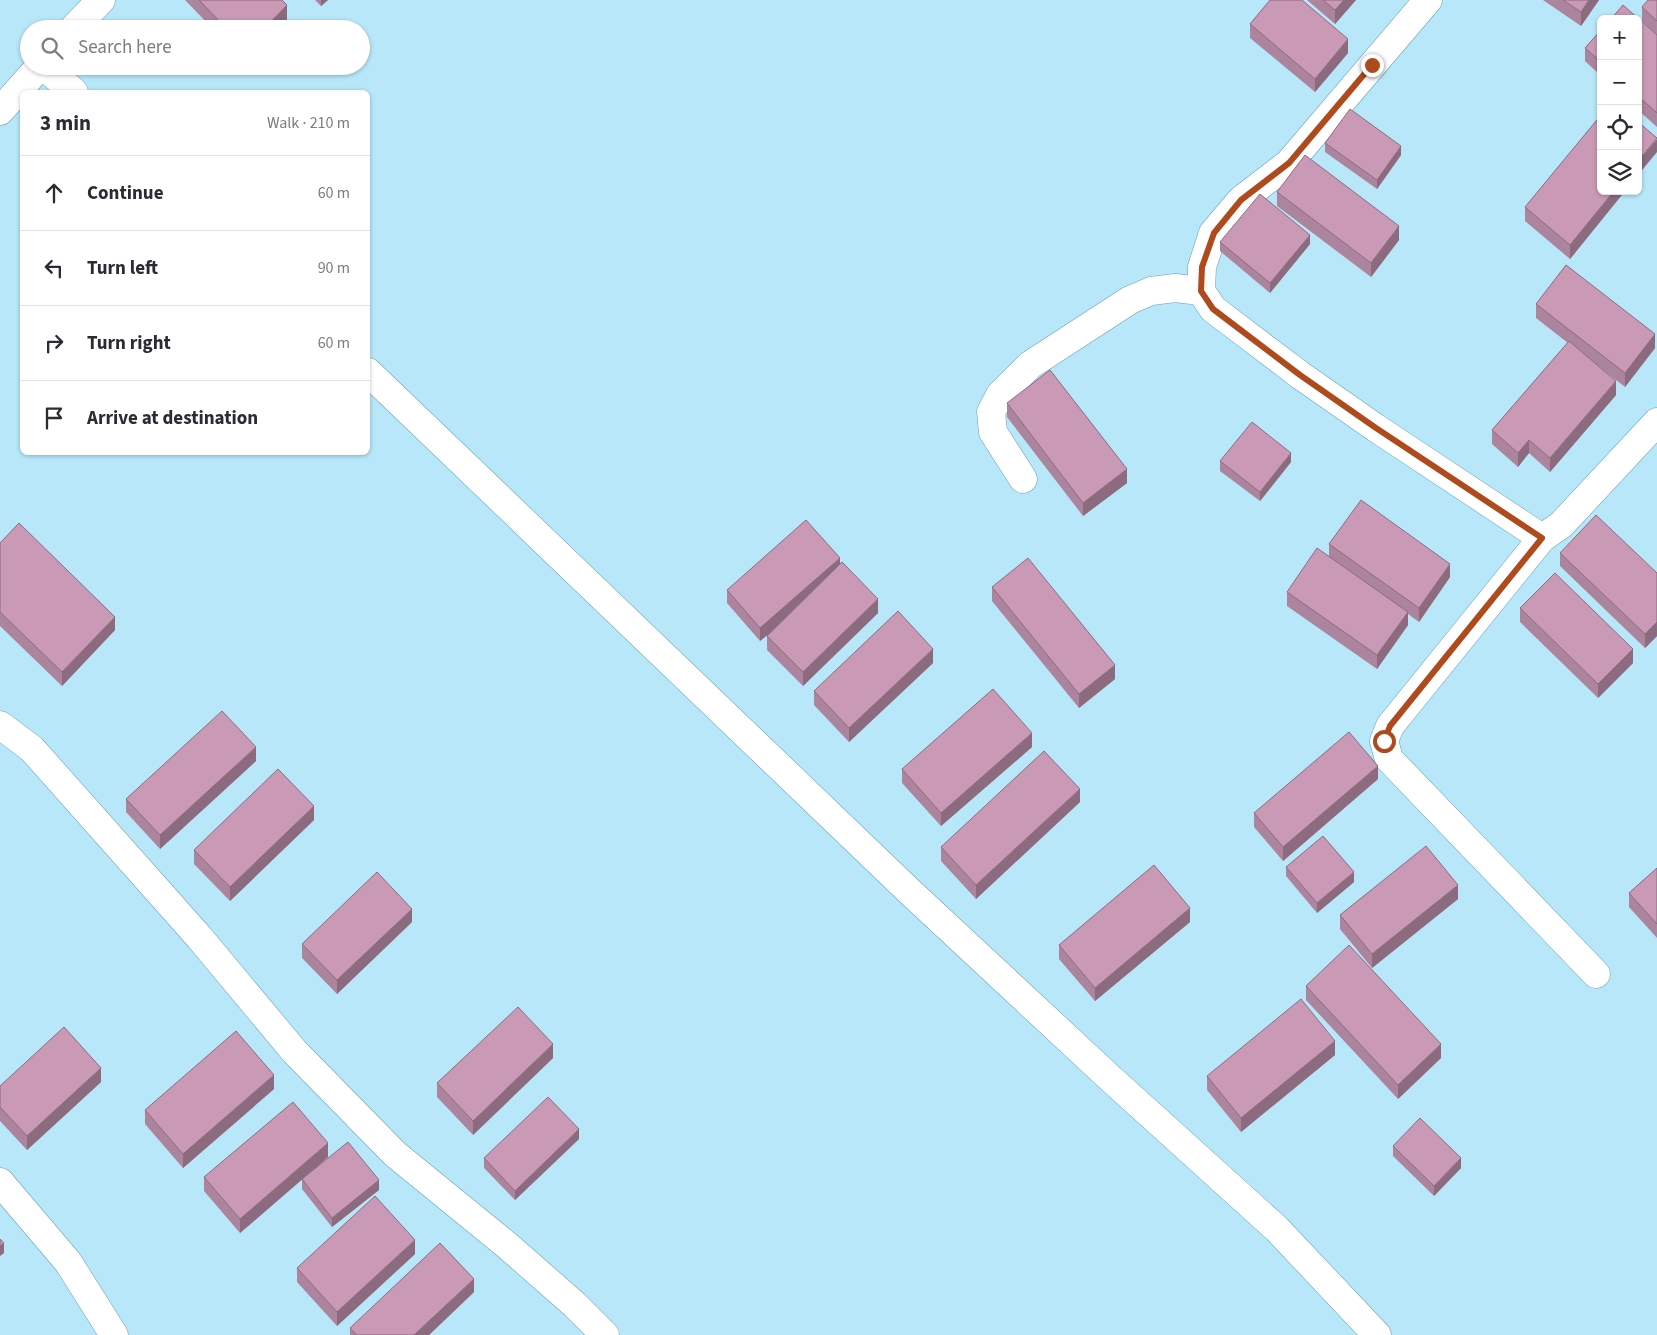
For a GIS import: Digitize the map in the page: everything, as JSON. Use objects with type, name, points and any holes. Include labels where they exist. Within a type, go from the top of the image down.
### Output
[{"type":"street","points":[[82,20],[101,0]]},
{"type":"street","points":[[1428,0],[1289,163],[1241,200],[1214,233],[1202,267],[1201,291],[1213,309],[1300,375],[1376,428],[1542,538]]},
{"type":"street","points":[[0,111],[34,75]]},
{"type":"street","points":[[53,75],[72,90]]},
{"type":"street","points":[[1023,479],[993,432],[991,412],[1000,395],[1030,365],[1130,300],[1151,291],[1175,288],[1201,291]]},
{"type":"street","points":[[370,374],[915,896],[1110,1078],[1277,1229],[1377,1335]]},
{"type":"street","points":[[1596,974],[1389,759],[1384,741],[1390,726],[1542,538],[1561,525],[1657,422]]},
{"type":"street","points":[[0,725],[32,749],[186,923],[294,1051],[388,1147],[509,1247],[575,1305],[605,1335]]},
{"type":"street","points":[[0,1182],[68,1262],[114,1335]]},
{"type":"building","points":[[199,0],[282,0],[287,5],[273,20],[218,20]]},
{"type":"building","points":[[1270,0],[1302,0],[1348,39],[1315,79],[1250,24]]},
{"type":"building","points":[[1323,0],[1344,0],[1335,10]]},
{"type":"building","points":[[1563,0],[1589,0],[1581,12]]},
{"type":"building","points":[[1648,0],[1657,0],[1657,21],[1642,7]]},
{"type":"building","points":[[1623,5],[1634,15],[1614,15]]},
{"type":"building","points":[[1642,22],[1657,35],[1657,113],[1642,100]]},
{"type":"building","points":[[1597,34],[1597,58],[1585,48]]},
{"type":"building","points":[[1350,109],[1401,146],[1377,180],[1325,143]]},
{"type":"building","points":[[1597,120],[1597,195],[1611,195],[1570,245],[1525,207]]},
{"type":"building","points":[[1642,125],[1657,138],[1642,156]]},
{"type":"building","points":[[1305,155],[1399,226],[1371,263],[1277,192]]},
{"type":"building","points":[[1260,194],[1310,235],[1270,283],[1220,242]]},
{"type":"building","points":[[1566,265],[1655,334],[1625,373],[1536,304]]},
{"type":"building","points":[[1569,341],[1616,381],[1550,458],[1529,440],[1518,453],[1492,430]]},
{"type":"building","points":[[1050,370],[1127,469],[1083,503],[1007,403]]},
{"type":"building","points":[[1252,422],[1291,453],[1260,492],[1220,461]]},
{"type":"building","points":[[1361,500],[1450,564],[1419,608],[1329,544]]},
{"type":"building","points":[[1596,515],[1657,573],[1657,622],[1645,634],[1560,553]]},
{"type":"building","points":[[806,520],[840,558],[760,628],[727,590]]},
{"type":"building","points":[[19,523],[115,617],[62,672],[0,612],[0,543]]},
{"type":"building","points":[[1317,548],[1408,612],[1377,655],[1287,592]]},
{"type":"building","points":[[1028,558],[1115,665],[1079,694],[992,587]]},
{"type":"building","points":[[842,562],[878,599],[803,672],[767,636]]},
{"type":"building","points":[[1555,573],[1633,649],[1598,684],[1520,608]]},
{"type":"building","points":[[898,611],[933,649],[849,728],[814,691]]},
{"type":"building","points":[[993,689],[1032,733],[941,813],[902,769]]},
{"type":"building","points":[[222,711],[256,747],[160,835],[126,799]]},
{"type":"building","points":[[1349,732],[1378,766],[1283,847],[1254,813]]},
{"type":"building","points":[[1044,751],[1080,789],[976,885],[941,847]]},
{"type":"building","points":[[278,769],[314,806],[230,887],[194,850]]},
{"type":"building","points":[[1323,836],[1354,872],[1317,903],[1286,867]]},
{"type":"building","points":[[1426,846],[1458,885],[1372,954],[1340,915]]},
{"type":"building","points":[[1154,865],[1190,908],[1095,988],[1059,945]]},
{"type":"building","points":[[1657,868],[1657,924],[1629,893]]},
{"type":"building","points":[[377,872],[412,909],[337,980],[302,944]]},
{"type":"building","points":[[1349,945],[1441,1044],[1398,1085],[1306,986]]},
{"type":"building","points":[[1301,999],[1335,1041],[1241,1118],[1207,1076]]},
{"type":"building","points":[[518,1007],[553,1044],[473,1121],[437,1083]]},
{"type":"building","points":[[64,1027],[101,1068],[27,1136],[0,1107],[0,1086]]},
{"type":"building","points":[[236,1031],[274,1075],[183,1154],[145,1110]]},
{"type":"building","points":[[548,1097],[579,1129],[515,1191],[484,1158]]},
{"type":"building","points":[[293,1102],[328,1143],[240,1219],[204,1177]]},
{"type":"building","points":[[1420,1118],[1461,1158],[1434,1186],[1393,1146]]},
{"type":"building","points":[[348,1142],[379,1180],[332,1218],[302,1179]]},
{"type":"building","points":[[375,1196],[415,1240],[337,1312],[297,1268]]},
{"type":"building","points":[[440,1243],[474,1279],[414,1335],[357,1335],[350,1328]]},
{"type":"route","points":[[1372,65],[1289,163],[1241,200],[1214,233],[1202,267],[1201,291],[1213,309],[1300,375],[1376,428],[1542,538],[1390,726],[1384,741]]}]
